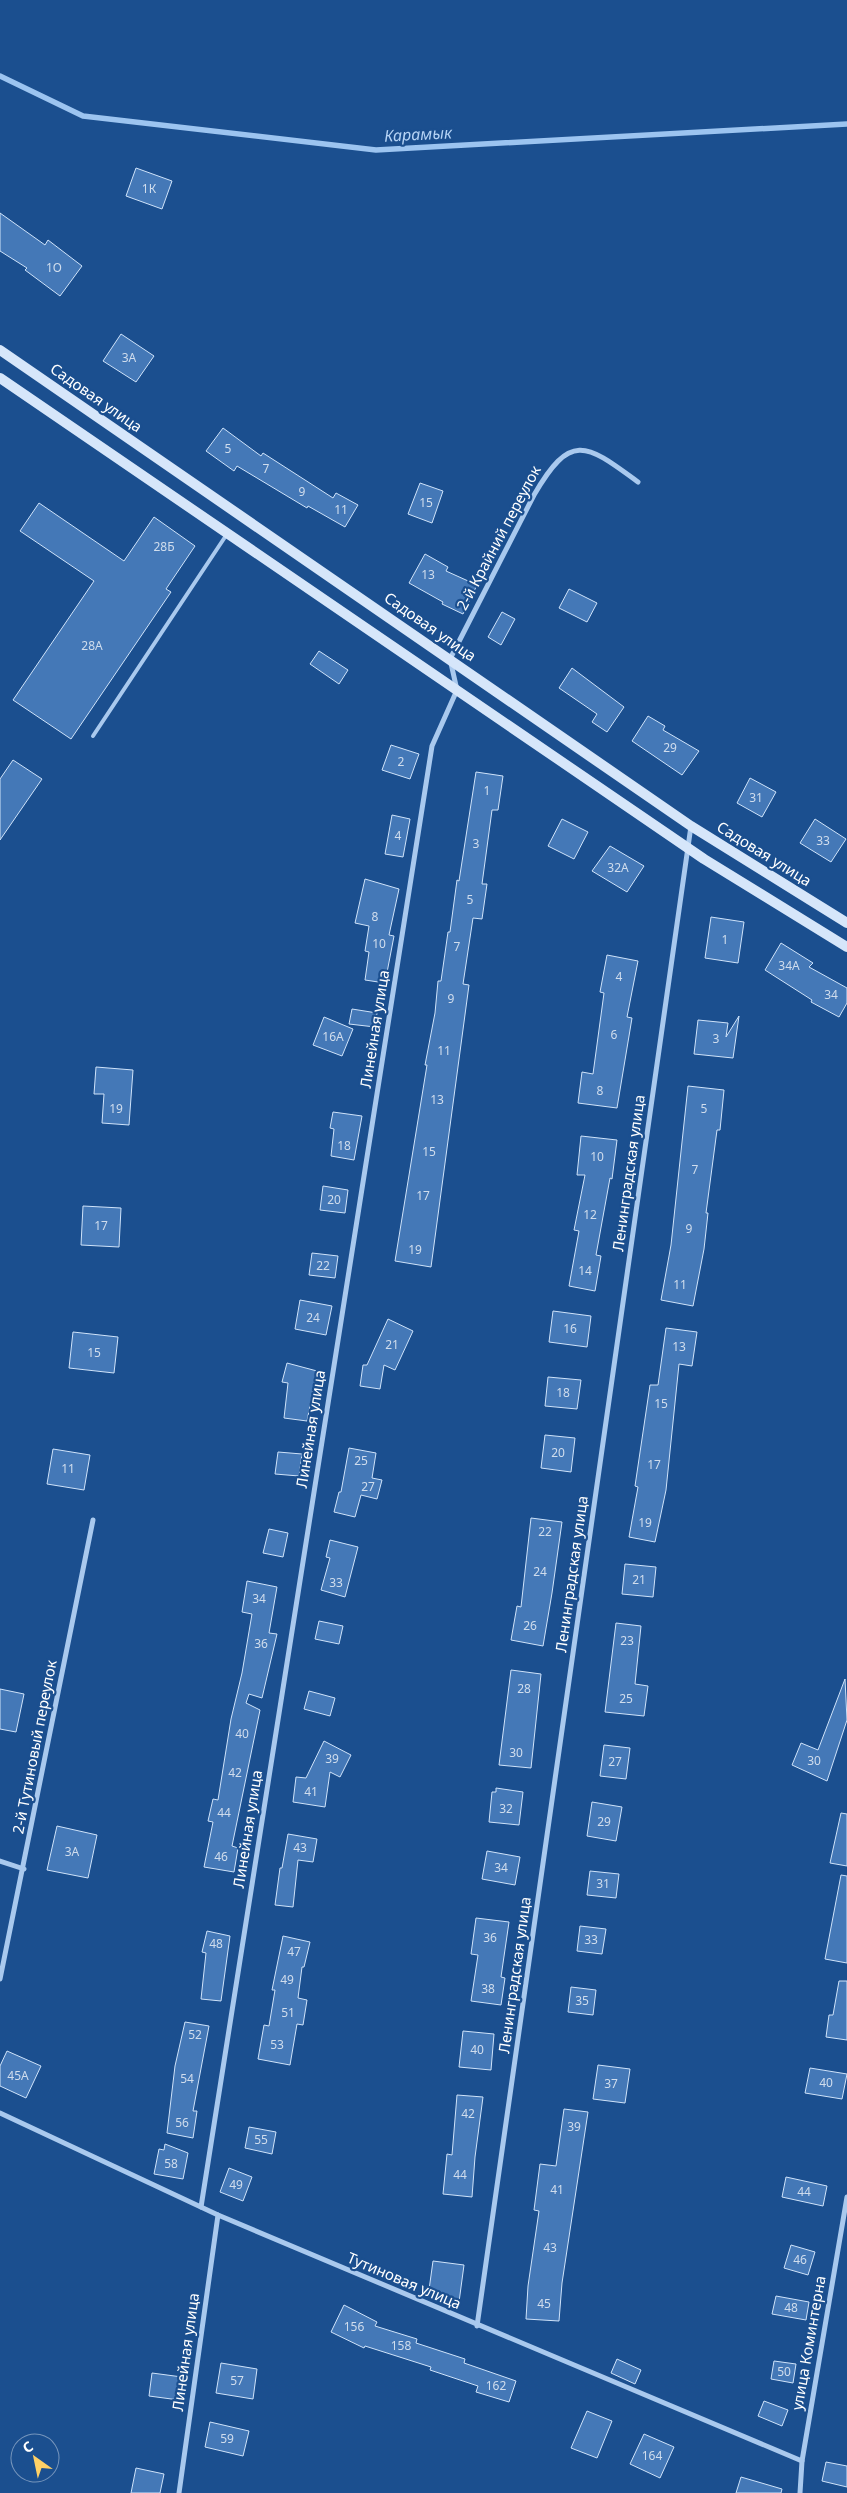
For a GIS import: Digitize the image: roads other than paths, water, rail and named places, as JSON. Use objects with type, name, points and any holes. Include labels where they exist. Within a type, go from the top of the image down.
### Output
[{"type":"street","name":"Садовая улица","points":[[0,350],[690,826],[847,923]]},
{"type":"street","points":[[0,378],[688,848],[847,947]]},
{"type":"street","name":"2-й Крайний переулок","points":[[450,659],[534,495],[548,471],[561,457],[572,450],[590,450],[603,456],[638,482]]},
{"type":"street","points":[[450,659],[457,690]]},
{"type":"street","name":"Линейная улица","points":[[201,2207],[432,746],[457,690]]},
{"type":"street","name":"Ленинградская улица","points":[[477,2326],[690,826]]},
{"type":"street","name":"2-й Тутиновый переулок","points":[[0,1979],[24,1869],[93,1520]]},
{"type":"street","points":[[0,1861],[24,1869]]},
{"type":"street","name":"Тутиновая улица","points":[[0,2114],[218,2215],[477,2326],[802,2461]]},
{"type":"street","name":"улица Коминтерна","points":[[802,2492],[802,2461],[847,2197]]},
{"type":"street","name":"Линейная улица","points":[[180,2493],[218,2215]]},
{"type":"lane","points":[[93,736],[228,532]]},
{"type":"waterway","name":"Карамык","points":[[0,76],[83,116],[376,150],[847,124]]}]
